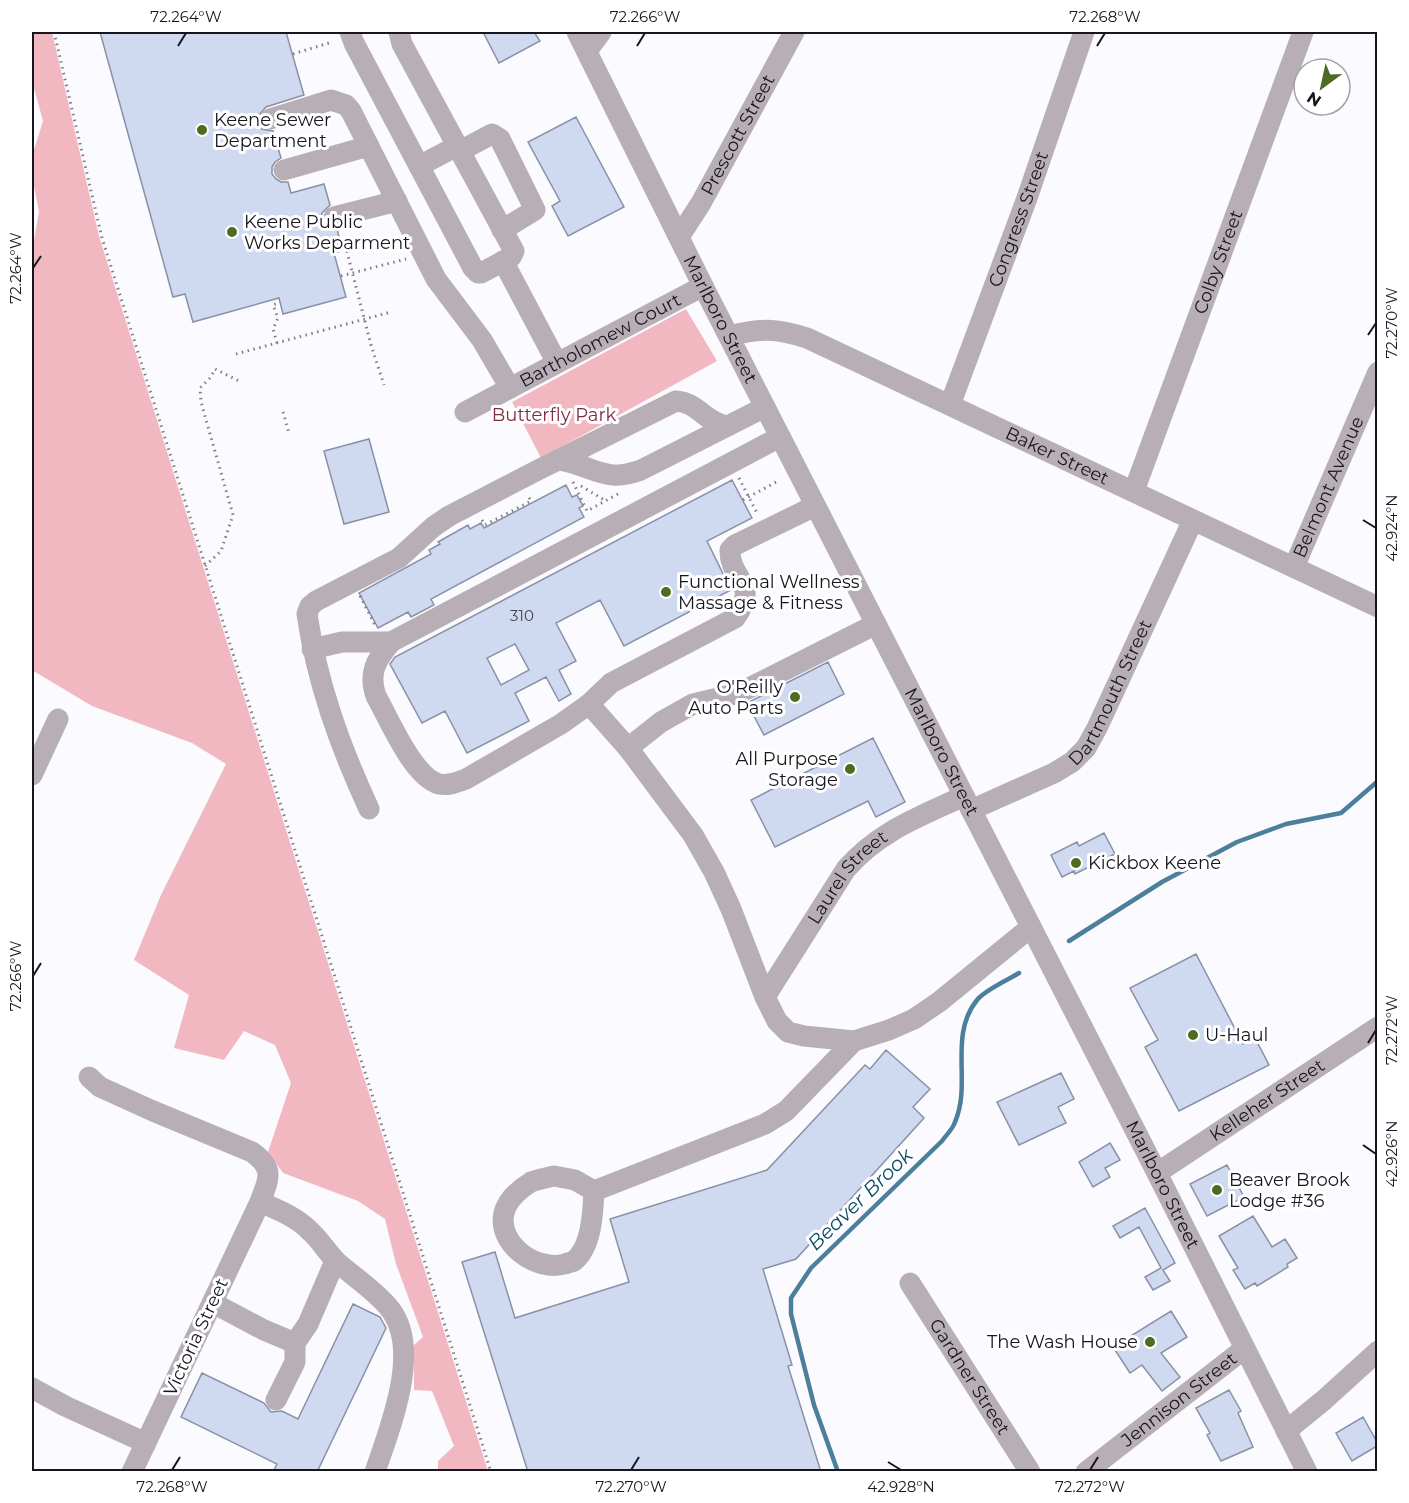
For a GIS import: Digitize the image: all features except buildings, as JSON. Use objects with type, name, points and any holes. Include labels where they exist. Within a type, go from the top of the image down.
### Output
[{"type":"street","points":[[350,32],[475,271],[482,273],[511,257],[514,251],[402,44],[399,32]]},
{"type":"street","name":"Marlboro Street","points":[[577,32],[703,286],[1157,1173],[1307,1472]]},
{"type":"street","points":[[587,51],[601,32]]},
{"type":"street","name":"Prescott Street","points":[[679,237],[701,203],[794,32]]},
{"type":"street","name":"Congress Street","points":[[950,405],[1027,198],[1084,32]]},
{"type":"street","name":"Colby Street","points":[[1134,491],[1303,32]]},
{"type":"street","points":[[270,119],[331,100],[340,102],[351,111],[436,279],[482,339],[510,388]]},
{"type":"street","points":[[419,166],[492,134],[500,139],[535,210],[502,230]]},
{"type":"street","points":[[284,170],[369,146]]},
{"type":"street","points":[[333,217],[397,201]]},
{"type":"street","points":[[503,261],[557,363]]},
{"type":"street","name":"Bartholomew Court","points":[[465,412],[703,286]]},
{"type":"street","name":"Baker Street","points":[[729,336],[757,330],[780,330],[807,338],[1377,607]]},
{"type":"street","name":"Belmont Avenue","points":[[1294,567],[1377,372]]},
{"type":"street","points":[[369,809],[337,735],[312,649],[307,614],[310,606],[316,600],[399,558],[433,527],[449,516],[676,401],[692,405],[707,418],[726,426]]},
{"type":"street","points":[[558,460],[613,476],[626,475],[641,470],[765,407]]},
{"type":"street","points":[[312,649],[342,642],[385,637],[780,437]]},
{"type":"street","points":[[385,637],[372,673],[372,684],[376,696],[412,762],[421,773],[440,784],[452,785],[561,724],[589,704],[611,683],[735,618],[746,599],[744,586],[730,556],[730,550],[735,545],[815,506]]},
{"type":"street","name":"Dartmouth Street","points":[[968,803],[1054,774],[1072,762],[1086,748],[1193,520]]},
{"type":"street","points":[[628,748],[661,722],[693,704],[739,693],[876,624]]},
{"type":"street","points":[[589,704],[628,748],[693,836],[714,872],[731,909],[765,997],[777,1021],[788,1032],[804,1036],[854,1041]]},
{"type":"street","points":[[32,775],[58,719]]},
{"type":"street","name":"Laurel Street","points":[[765,997],[846,869],[861,852],[890,831],[968,803]]},
{"type":"street","points":[[594,1191],[765,1124],[786,1111],[854,1041],[914,1019],[939,1002],[1031,927]]},
{"type":"street","name":"Kelleher Street","points":[[1157,1173],[1377,1027]]},
{"type":"street","name":"Victoria Street","points":[[89,1077],[100,1087],[252,1152],[268,1168],[269,1178],[260,1202],[132,1472]]},
{"type":"street","points":[[554,1176],[575,1180],[594,1191],[591,1227],[584,1248],[573,1261],[557,1266],[542,1265],[526,1258],[513,1244],[504,1226],[504,1212],[515,1194],[533,1181],[554,1176]]},
{"type":"street","points":[[260,1202],[294,1218],[311,1231],[335,1261],[389,1308],[400,1327],[404,1346],[402,1371],[392,1423],[375,1472]]},
{"type":"street","points":[[276,1400],[295,1362],[295,1343],[308,1324],[335,1261]]},
{"type":"street","name":"Gardner Street","points":[[910,1283],[1029,1472]]},
{"type":"street","points":[[213,1302],[264,1330],[295,1343]]},
{"type":"street","name":"Jennison Street","points":[[1086,1472],[1244,1349]]},
{"type":"street","points":[[1286,1431],[1324,1400],[1377,1351]]},
{"type":"street","points":[[32,1388],[65,1406],[146,1443]]},
{"type":"path","points":[[54,32],[102,238],[491,1472]]},
{"type":"path","points":[[293,54],[328,43]]},
{"type":"path","points":[[336,245],[338,251],[346,248],[384,385]]},
{"type":"path","points":[[341,276],[423,254]]},
{"type":"path","points":[[277,343],[273,329],[278,318],[273,304],[280,302]]},
{"type":"path","points":[[236,354],[391,312]]},
{"type":"path","points":[[205,566],[221,551],[233,514],[201,402],[201,388],[215,369],[238,381]]},
{"type":"path","points":[[283,412],[289,433]]},
{"type":"path","points":[[731,463],[766,530]]},
{"type":"path","points":[[743,500],[780,480]]},
{"type":"path","points":[[606,501],[572,481],[587,511],[620,494]]},
{"type":"path","points":[[353,582],[385,637]]},
{"type":"green space","points":[[32,32],[52,32],[99,236],[488,1471],[438,1471],[438,1461],[454,1446],[432,1391],[414,1390],[414,1345],[423,1337],[396,1264],[385,1219],[358,1201],[283,1173],[268,1152],[291,1083],[275,1045],[244,1031],[224,1060],[174,1048],[189,995],[134,960],[161,895],[226,764],[192,743],[92,706],[32,670],[32,252],[39,212],[32,176],[32,156],[43,121],[32,81]]},
{"type":"green space","name":"Butterfly Park","points":[[686,309],[717,361],[541,458],[512,402]]},
{"type":"waterway","name":"Beaver Brook","points":[[1069,941],[1162,882],[1237,842],[1286,824],[1341,813],[1378,781]]},
{"type":"waterway","name":"Beaver Brook","points":[[838,1472],[814,1405],[791,1314],[791,1298],[811,1268],[951,1130],[960,1107],[962,1044],[968,1014],[981,996],[1019,973]]},
{"type":"place","name":"Keene Sewer Department","points":[[202,130]]},
{"type":"place","name":"Keene Public Works Deparment","points":[[232,232]]},
{"type":"place","name":"Functional Wellness Massage & Fitness","points":[[666,592]]},
{"type":"place","name":"O'Reilly Auto Parts","points":[[795,697]]},
{"type":"place","name":"All Purpose Storage","points":[[850,769]]},
{"type":"place","name":"Kickbox Keene","points":[[1076,863]]},
{"type":"place","name":"U-Haul","points":[[1193,1035]]},
{"type":"place","name":"Beaver Brook Lodge #36","points":[[1217,1190]]},
{"type":"place","name":"The Wash House","points":[[1150,1342]]}]
